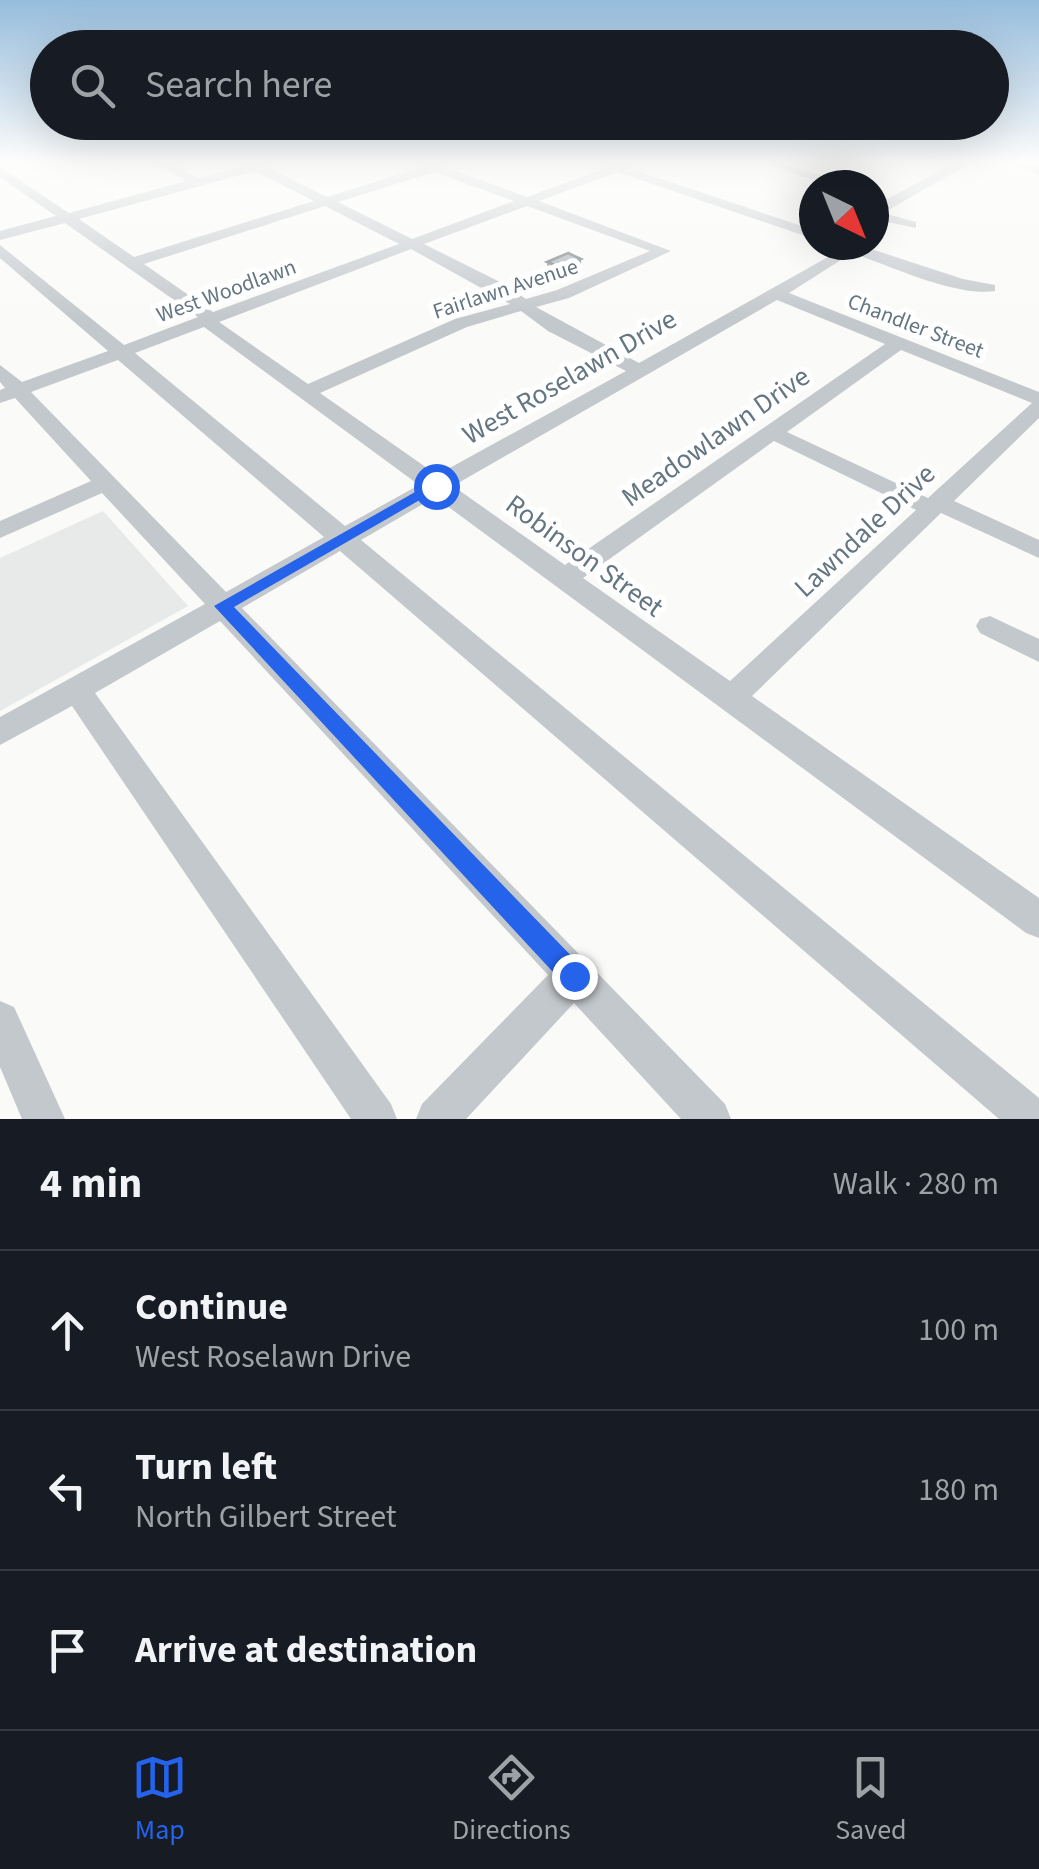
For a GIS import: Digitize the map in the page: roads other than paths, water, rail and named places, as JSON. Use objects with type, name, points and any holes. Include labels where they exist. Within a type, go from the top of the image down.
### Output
[{"type":"street","name":"Robinson Street","points":[[59,213],[206,314],[207,321],[1039,920]]},
{"type":"street","points":[[0,236],[83,213]]},
{"type":"street","points":[[130,263],[288,213]]},
{"type":"street","points":[[346,213],[494,285],[554,327],[639,370]]},
{"type":"street","name":"West Woodlawn","points":[[6,386],[122,353],[503,213]]},
{"type":"street","name":"Fairlawn Avenue","points":[[306,392],[461,323],[584,287],[663,251],[554,213]]},
{"type":"street","points":[[752,213],[799,229]]},
{"type":"street","points":[[889,218],[911,225]]},
{"type":"street","points":[[0,250],[1032,1111]]},
{"type":"street","points":[[889,258],[989,288]]},
{"type":"street","name":"West Roselawn Drive","points":[[0,732],[835,260]]},
{"type":"street","name":"Chandler Street","points":[[776,294],[1039,399]]},
{"type":"street","name":"Meadowlawn Drive","points":[[566,578],[899,343]]},
{"type":"street","points":[[6,386],[105,483],[710,1119]]},
{"type":"street","name":"Lawndale Drive","points":[[732,697],[1039,407]]},
{"type":"street","points":[[773,433],[1039,550]]},
{"type":"street","points":[[0,530],[105,483]]},
{"type":"street","points":[[990,626],[1039,651]]},
{"type":"street","points":[[76,689],[376,1119]]},
{"type":"street","points":[[437,1119],[574,976]]},
{"type":"street","points":[[0,1021],[44,1119]]}]
